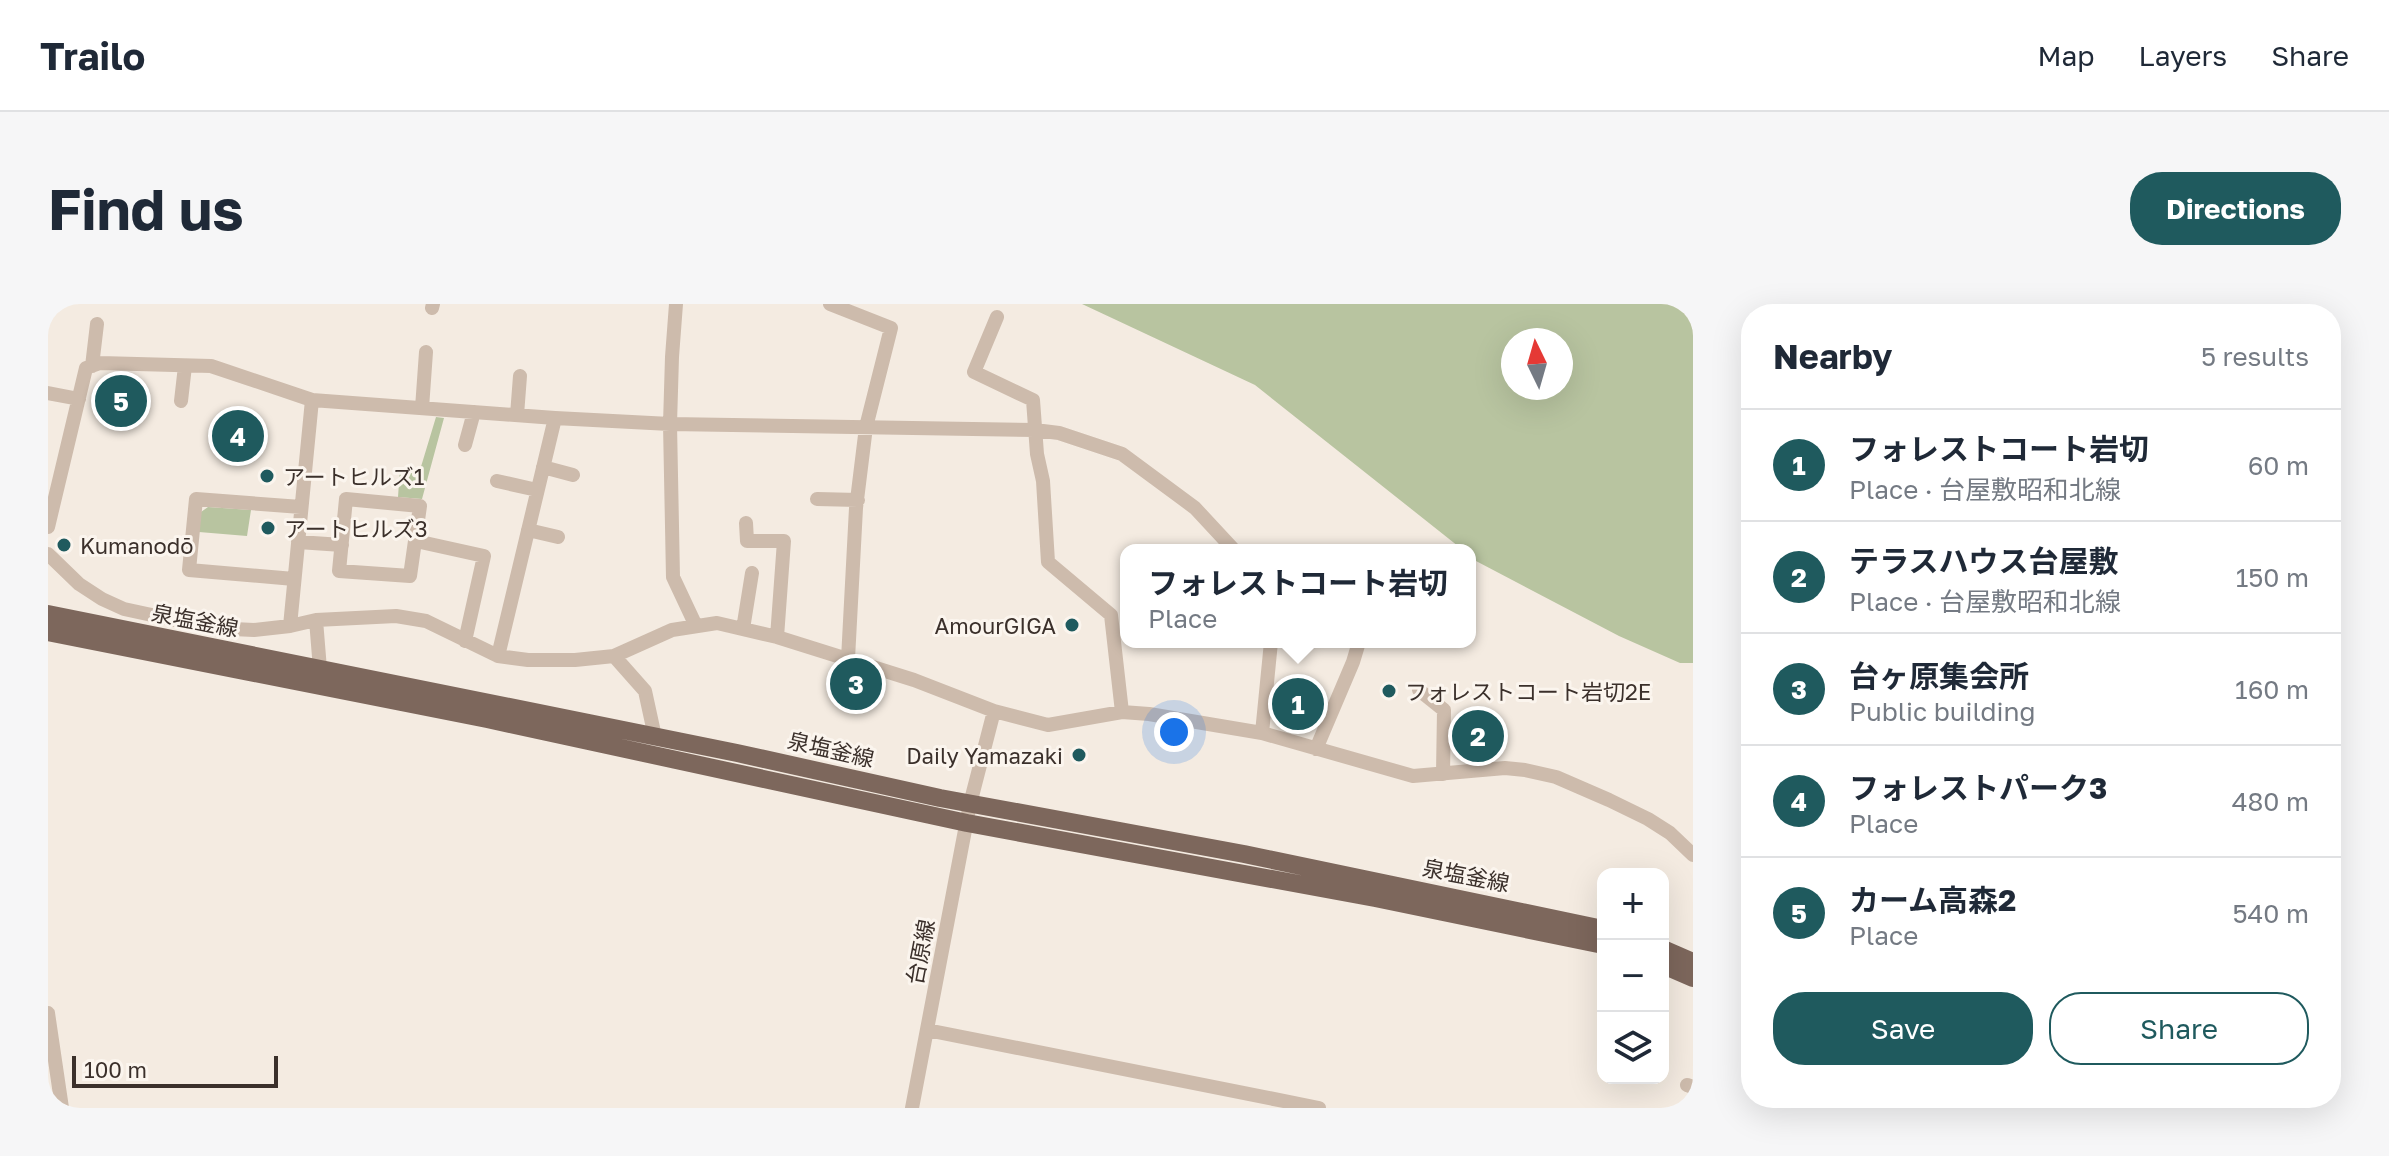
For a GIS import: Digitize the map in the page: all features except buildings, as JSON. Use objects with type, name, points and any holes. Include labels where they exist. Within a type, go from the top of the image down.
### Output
[{"type":"main road","name":"泉塩釜線","points":[[48,614],[737,753],[970,804],[1244,854],[1597,928]]},
{"type":"main road","name":"泉塩釜線","points":[[48,632],[487,719],[967,823],[1346,892],[1597,944]]},
{"type":"main road","points":[[1669,952],[1693,962]]},
{"type":"main road","points":[[1669,968],[1693,978]]},
{"type":"street","points":[[676,304],[670,424],[673,577],[696,626]]},
{"type":"street","points":[[830,304],[891,328],[866,427],[848,659]]},
{"type":"street","points":[[997,317],[974,372],[1033,400],[1037,454],[1043,481],[1048,562],[1111,615],[1122,712]]},
{"type":"street","points":[[92,366],[97,324]]},
{"type":"street","points":[[422,408],[426,352]]},
{"type":"street","points":[[48,527],[86,368],[100,363],[211,366],[312,400],[555,418],[670,424],[1035,430],[1059,433],[1122,454],[1195,508],[1228,544]]},
{"type":"street","points":[[181,401],[185,366]]},
{"type":"street","points":[[517,415],[520,376]]},
{"type":"street","points":[[48,393],[79,399]]},
{"type":"street","points":[[290,626],[312,400]]},
{"type":"street","points":[[465,445],[474,412]]},
{"type":"street","points":[[498,656],[555,418]]},
{"type":"street","points":[[543,467],[573,475]]},
{"type":"street","points":[[497,481],[537,490]]},
{"type":"street","points":[[294,579],[189,570],[196,499],[301,507]]},
{"type":"street","points":[[346,499],[420,506],[416,541],[410,576],[339,571],[346,499]]},
{"type":"street","points":[[817,499],[858,500]]},
{"type":"street","points":[[746,523],[747,541],[784,541],[777,637]]},
{"type":"street","points":[[528,530],[558,537]]},
{"type":"street","points":[[416,541],[484,556],[465,641]]},
{"type":"street","points":[[298,542],[342,545]]},
{"type":"street","points":[[48,554],[79,584],[124,609],[212,628],[254,630],[316,620],[396,616],[426,621],[498,656],[528,660],[575,660],[614,656],[672,630],[717,623],[777,637],[914,680],[994,711],[1048,725],[1122,712],[1149,714],[1262,733],[1413,776],[1505,768],[1525,770],[1556,777],[1648,819],[1670,833],[1693,855]]},
{"type":"street","points":[[743,629],[752,573]]},
{"type":"street","points":[[316,620],[320,669]]},
{"type":"street","points":[[1262,733],[1270,648]]},
{"type":"street","points":[[1316,749],[1357,648]]},
{"type":"street","points":[[614,656],[645,691],[655,737]]},
{"type":"street","points":[[1419,690],[1444,710],[1443,774]]},
{"type":"street","name":"台原線","points":[[912,1108],[970,804],[994,711]]},
{"type":"street","points":[[48,1013],[62,1108]]},
{"type":"street","points":[[927,1030],[1319,1108]]},
{"type":"green space","points":[[1082,304],[1693,304],[1693,663],[1680,663],[1619,636],[1476,561],[1476,544],[1455,544],[1255,385]]},
{"type":"green space","points":[[436,417],[444,418],[422,499],[398,497],[400,468],[420,470]]},
{"type":"green space","points":[[208,507],[251,510],[247,536],[199,532],[201,512]]},
{"type":"place","name":"カーム高森2","points":[[121,401]]},
{"type":"place","name":"フォレストパーク3","points":[[238,436]]},
{"type":"place","name":"アートヒルズ1","points":[[267,476]]},
{"type":"place","name":"アートヒルズ3","points":[[268,528]]},
{"type":"place","name":"Kumanodō","points":[[64,545]]},
{"type":"place","name":"AmourGIGA","points":[[1072,625]]},
{"type":"place","name":"台ヶ原集会所","points":[[856,684]]},
{"type":"place","name":"フォレストコート岩切2E","points":[[1389,691]]},
{"type":"place","name":"フォレストコート岩切","points":[[1298,704]]},
{"type":"place","name":"テラスハウス台屋敷","points":[[1478,736]]},
{"type":"place","name":"Daily Yamazaki","points":[[1079,755]]}]
